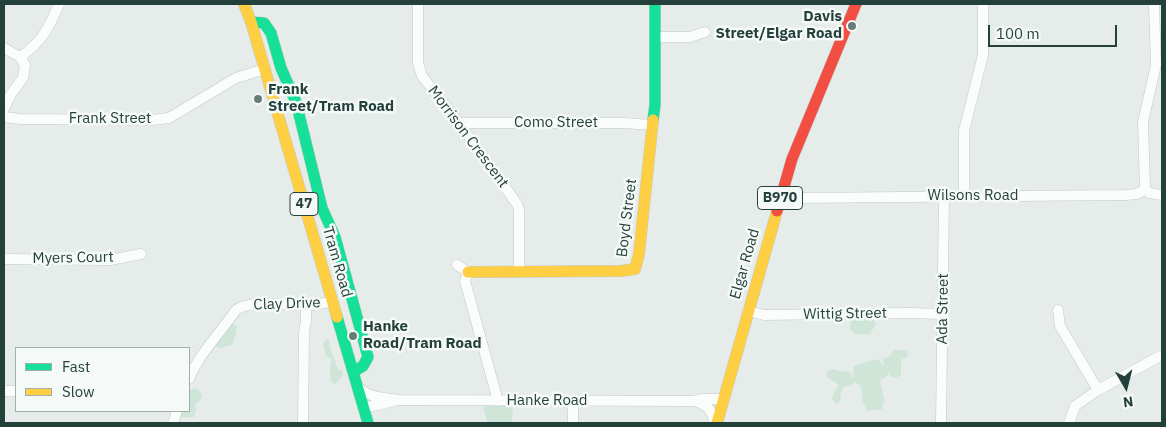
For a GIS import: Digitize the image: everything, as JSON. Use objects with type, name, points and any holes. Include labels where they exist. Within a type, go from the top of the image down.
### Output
[{"type":"main road","name":"Tram Road","points":[[244,4],[251,22],[368,423]]},
{"type":"main road","name":"Tram Road","points":[[249,4],[251,22]]},
{"type":"main road","name":"Boyd Street","points":[[468,272],[621,271],[635,269],[639,254],[656,105],[655,4]]},
{"type":"main road","name":"Elgar Road","points":[[716,423],[792,159],[856,4]]},
{"type":"main road","points":[[251,22],[264,23],[271,32],[281,68],[296,102],[322,208],[335,237],[368,357],[367,362],[353,372]]},
{"type":"street","points":[[20,57],[33,48],[50,26],[59,4]]},
{"type":"street","name":"Morrison Crescent","points":[[418,4],[418,63],[422,76],[459,123],[517,204],[519,210],[518,271]]},
{"type":"street","points":[[964,195],[964,131],[983,55],[983,4]]},
{"type":"street","points":[[1154,4],[1156,65],[1143,122],[1144,189],[1149,193],[1162,195]]},
{"type":"street","points":[[655,37],[690,37],[705,32]]},
{"type":"street","points":[[4,48],[20,57],[25,65],[23,78],[11,94],[4,109]]},
{"type":"street","name":"Frank Street","points":[[4,117],[152,120],[169,118],[236,78],[247,68],[264,66]]},
{"type":"street","name":"Como Street","points":[[459,123],[623,123],[653,125]]},
{"type":"street","name":"Wilsons Road","points":[[780,196],[793,198],[1126,195],[1137,194],[1144,189]]},
{"type":"street","name":"Ada Street","points":[[942,423],[944,196]]},
{"type":"street","name":"Myers Court","points":[[4,259],[110,260],[142,254]]},
{"type":"street","points":[[457,265],[468,272],[465,281],[498,401]]},
{"type":"street","name":"Clay Drive","points":[[190,377],[202,356],[240,307],[333,302]]},
{"type":"street","points":[[303,423],[304,333],[306,320],[304,305]]},
{"type":"street","points":[[1058,310],[1060,326],[1098,390]]},
{"type":"street","name":"Wittig Street","points":[[748,311],[764,315],[942,314]]},
{"type":"street","points":[[1069,423],[1075,406],[1098,390],[1162,355]]},
{"type":"street","name":"Hanke Road","points":[[357,387],[373,396],[400,400],[694,401],[724,399]]},
{"type":"street","name":"Hanke Road","points":[[364,408],[400,400]]},
{"type":"street","points":[[573,401],[573,423]]},
{"type":"street","points":[[694,401],[706,405],[716,423]]},
{"type":"green space","points":[[855,315],[867,316],[874,321],[876,324],[870,334],[855,334],[850,330],[851,320]]},
{"type":"green space","points":[[230,323],[237,326],[232,345],[221,348],[215,346],[213,341]]},
{"type":"green space","points":[[326,339],[329,340],[338,369],[342,370],[343,375],[336,384],[331,382],[331,359],[326,356],[323,343]]},
{"type":"green space","points":[[894,349],[907,351],[908,355],[901,359],[901,375],[896,378],[890,376],[888,371],[888,375],[880,381],[884,400],[882,409],[867,411],[863,402],[861,386],[855,382],[850,386],[842,387],[843,390],[840,394],[839,403],[836,404],[832,399],[839,385],[827,377],[827,371],[833,369],[850,372],[854,380],[853,366],[877,359],[885,366],[882,359],[890,356]]},
{"type":"green space","points":[[195,388],[199,390],[202,396],[201,400],[196,403],[194,417],[180,417],[175,414],[176,412],[190,412],[190,390]]},
{"type":"green space","points":[[482,401],[513,401],[512,423],[487,423]]},
{"type":"traffic: fast","points":[[653,120],[655,105],[655,4]]},
{"type":"traffic: fast","points":[[251,22],[264,23],[271,33],[281,68],[296,102],[322,208],[335,237],[368,357],[363,366],[353,372]]},
{"type":"traffic: fast","points":[[337,317],[368,423]]},
{"type":"traffic: slow","points":[[244,4],[251,22],[337,317]]},
{"type":"traffic: slow","points":[[468,272],[621,271],[635,269],[639,254],[653,120]]},
{"type":"traffic: slow","points":[[717,423],[777,211]]},
{"type":"traffic: jam","points":[[777,211],[792,159],[856,4]]},
{"type":"place","name":"Davis Street/Elgar Road","points":[[852,26]]},
{"type":"place","name":"Frank Street/Tram Road","points":[[258,99]]},
{"type":"place","name":"Hanke Road/Tram Road","points":[[353,336]]}]
